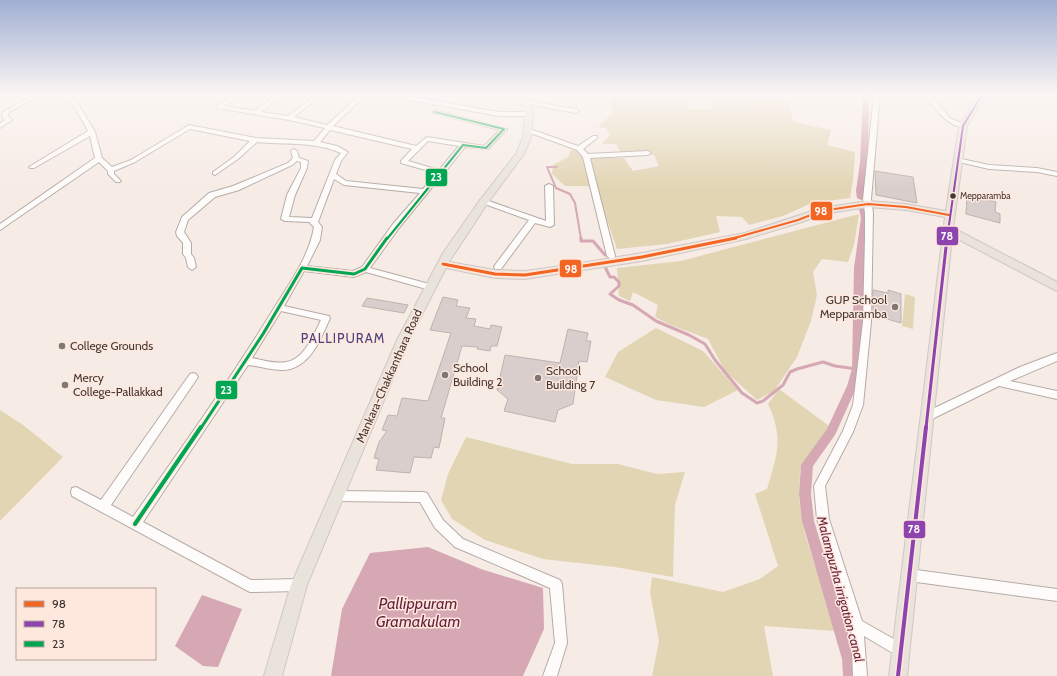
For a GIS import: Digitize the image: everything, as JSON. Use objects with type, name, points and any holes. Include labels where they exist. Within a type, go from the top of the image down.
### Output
[{"type":"main road","name":"Mankara-Chakkanthara Road","points":[[273,676],[300,585],[336,496],[403,340],[445,260],[483,202],[520,154],[527,137],[528,127]]},
{"type":"main road","points":[[898,676],[948,229],[963,127]]},
{"type":"main road","points":[[445,260],[470,262],[498,267],[520,267],[578,262],[673,245],[763,225],[811,208],[843,202],[868,202],[950,213]]},
{"type":"main road","points":[[445,260],[495,274],[525,275],[562,270],[642,257],[717,242],[776,227],[821,211],[868,202]]},
{"type":"main road","points":[[948,229],[1057,287]]},
{"type":"street","points":[[89,127],[92,132],[99,159],[111,170],[111,174],[118,182]]},
{"type":"street","points":[[111,170],[133,161],[189,127],[255,140],[316,142],[335,147],[345,152],[338,160],[314,222]]},
{"type":"street","points":[[316,142],[329,127],[417,148]]},
{"type":"street","points":[[442,173],[403,162],[427,139],[486,148],[504,129],[494,127]]},
{"type":"street","points":[[860,676],[858,625],[823,519],[819,486],[848,432],[858,406],[867,322],[869,238],[868,202],[874,127]]},
{"type":"street","points":[[528,130],[579,149],[586,156],[611,256]]},
{"type":"street","points":[[32,167],[92,132]]},
{"type":"street","points":[[579,149],[595,137]]},
{"type":"street","points":[[214,173],[236,158],[255,140]]},
{"type":"street","points":[[302,268],[354,274],[365,269],[396,226],[442,173],[463,145]]},
{"type":"street","points":[[294,151],[296,159]]},
{"type":"street","points":[[586,156],[648,154]]},
{"type":"street","points":[[0,228],[99,159]]},
{"type":"street","points":[[135,524],[246,361],[280,308],[316,240],[318,227],[314,222],[311,220],[285,219],[292,195],[304,168],[305,162],[296,159]]},
{"type":"street","points":[[192,267],[190,258],[187,254],[187,243],[181,236],[180,232],[185,219],[212,194],[236,188],[284,167],[296,159]]},
{"type":"street","points":[[957,160],[989,167],[1037,170],[1057,174]]},
{"type":"street","points":[[332,175],[344,183],[426,191]]},
{"type":"street","points":[[483,202],[550,225],[549,186]]},
{"type":"street","points":[[498,267],[534,219]]},
{"type":"street","points":[[365,269],[430,287]]},
{"type":"street","points":[[246,361],[287,366],[299,362],[317,337],[326,318],[280,308]]},
{"type":"street","points":[[926,418],[1023,370],[1057,357]]},
{"type":"street","points":[[102,506],[193,378]]},
{"type":"street","points":[[999,382],[1057,395]]},
{"type":"street","points":[[76,492],[250,586],[300,585]]},
{"type":"street","points":[[336,496],[423,498],[439,524],[460,543],[556,584],[561,644],[550,676]]},
{"type":"street","points":[[909,575],[1057,595]]},
{"type":"street","points":[[858,625],[901,651]]},
{"type":"shaded area","points":[[598,127],[815,127],[831,130],[827,145],[855,152],[850,198],[812,203],[783,216],[749,225],[742,217],[716,216],[720,232],[667,244],[617,249],[597,191],[587,186],[565,186],[552,174],[553,165],[568,157],[571,150],[581,150],[587,158],[624,158],[633,171],[659,166],[654,155],[621,153],[616,144],[602,144],[610,135],[606,128]]},
{"type":"shaded area","points":[[859,214],[854,245],[848,262],[822,259],[813,272],[817,295],[811,321],[797,357],[774,391],[757,400],[725,371],[708,339],[671,325],[655,317],[658,305],[633,292],[630,301],[619,296],[617,268],[681,261]]},
{"type":"shaded area","points":[[905,294],[915,297],[913,329],[902,326]]},
{"type":"shaded area","points":[[656,328],[703,351],[738,390],[704,407],[656,400],[605,377],[618,352]]},
{"type":"shaded area","points":[[779,389],[829,426],[800,471],[799,498],[805,534],[835,631],[764,626],[773,676],[652,676],[659,641],[650,592],[652,577],[723,592],[760,579],[778,566],[755,494],[767,489],[774,466],[777,437],[773,416],[768,404]]},
{"type":"shaded area","points":[[0,410],[23,425],[63,457],[0,521]]},
{"type":"shaded area","points":[[466,437],[572,464],[618,464],[657,474],[685,472],[675,505],[673,577],[615,567],[543,559],[485,540],[452,519],[441,500],[448,474]]},
{"type":"water","name":"Pallippuram Gramakulam","points":[[428,547],[481,569],[543,588],[544,629],[523,676],[331,676],[342,609],[370,553]]},
{"type":"water","points":[[202,595],[242,609],[218,667],[203,666],[175,646]]},
{"type":"building","points":[[875,171],[913,177],[917,203],[876,195]]},
{"type":"building","points":[[967,195],[996,202],[995,212],[1000,214],[1000,223],[966,214]]},
{"type":"building","points":[[873,290],[888,293],[888,290],[901,294],[901,323],[887,319],[887,315],[873,312]]},
{"type":"building","points":[[443,297],[458,300],[456,306],[470,308],[466,318],[476,319],[474,326],[490,329],[491,325],[502,327],[497,346],[491,346],[490,351],[477,349],[478,347],[462,346],[441,418],[445,418],[439,448],[434,447],[431,458],[414,457],[410,473],[376,470],[379,459],[374,458],[379,442],[387,431],[382,430],[388,415],[397,416],[402,398],[428,401],[451,333],[430,330]]},
{"type":"building","points":[[367,298],[408,305],[404,313],[362,306]]},
{"type":"building","name":"School Building 7","points":[[568,329],[588,333],[586,341],[591,341],[587,362],[579,361],[573,404],[558,410],[555,422],[504,411],[508,399],[497,390],[505,355],[560,363]]},
{"type":"waterway","name":"Malampuzha irrigation canal","points":[[861,198],[860,191],[864,162],[865,127]]},
{"type":"waterway","points":[[557,167],[547,167],[556,188],[570,194],[575,203],[581,239]]},
{"type":"waterway","name":"Malampuzha irrigation canal","points":[[850,676],[849,659],[808,521],[805,494],[807,465],[831,432],[852,386],[857,369],[859,268],[865,218],[863,209]]},
{"type":"waterway","points":[[581,239],[581,241],[593,241],[605,255]]},
{"type":"waterway","points":[[606,264],[606,269],[610,277],[614,277],[619,282],[619,286],[610,294],[619,300],[633,305],[656,321],[689,335],[705,344],[715,360],[742,393],[757,403],[763,401],[783,385],[790,372],[797,369],[823,362],[835,366],[857,369]]},
{"type":"transit line","name":"23","points":[[135,524],[200,430],[263,334],[302,268],[354,274],[365,269],[396,226],[463,145],[486,148],[504,129],[494,127]]},
{"type":"transit line","name":"78","points":[[898,676],[948,229],[963,127]]},
{"type":"transit line","name":"98","points":[[443,264],[495,274],[525,275],[642,257],[746,236],[798,220],[821,211],[868,204],[906,207],[949,215]]},
{"type":"place","name":"Mepparamba","points":[[953,196]]},
{"type":"place","name":"GUP School Mepparamba","points":[[895,307]]},
{"type":"place","name":"College Grounds","points":[[62,346]]},
{"type":"place","name":"School Building 2","points":[[445,375]]},
{"type":"place","name":"School Building 7","points":[[538,378]]},
{"type":"place","name":"Mercy College-Pallakkad","points":[[65,385]]},
{"type":"district","name":"PALLIPURAM","points":[[343,338]]}]
